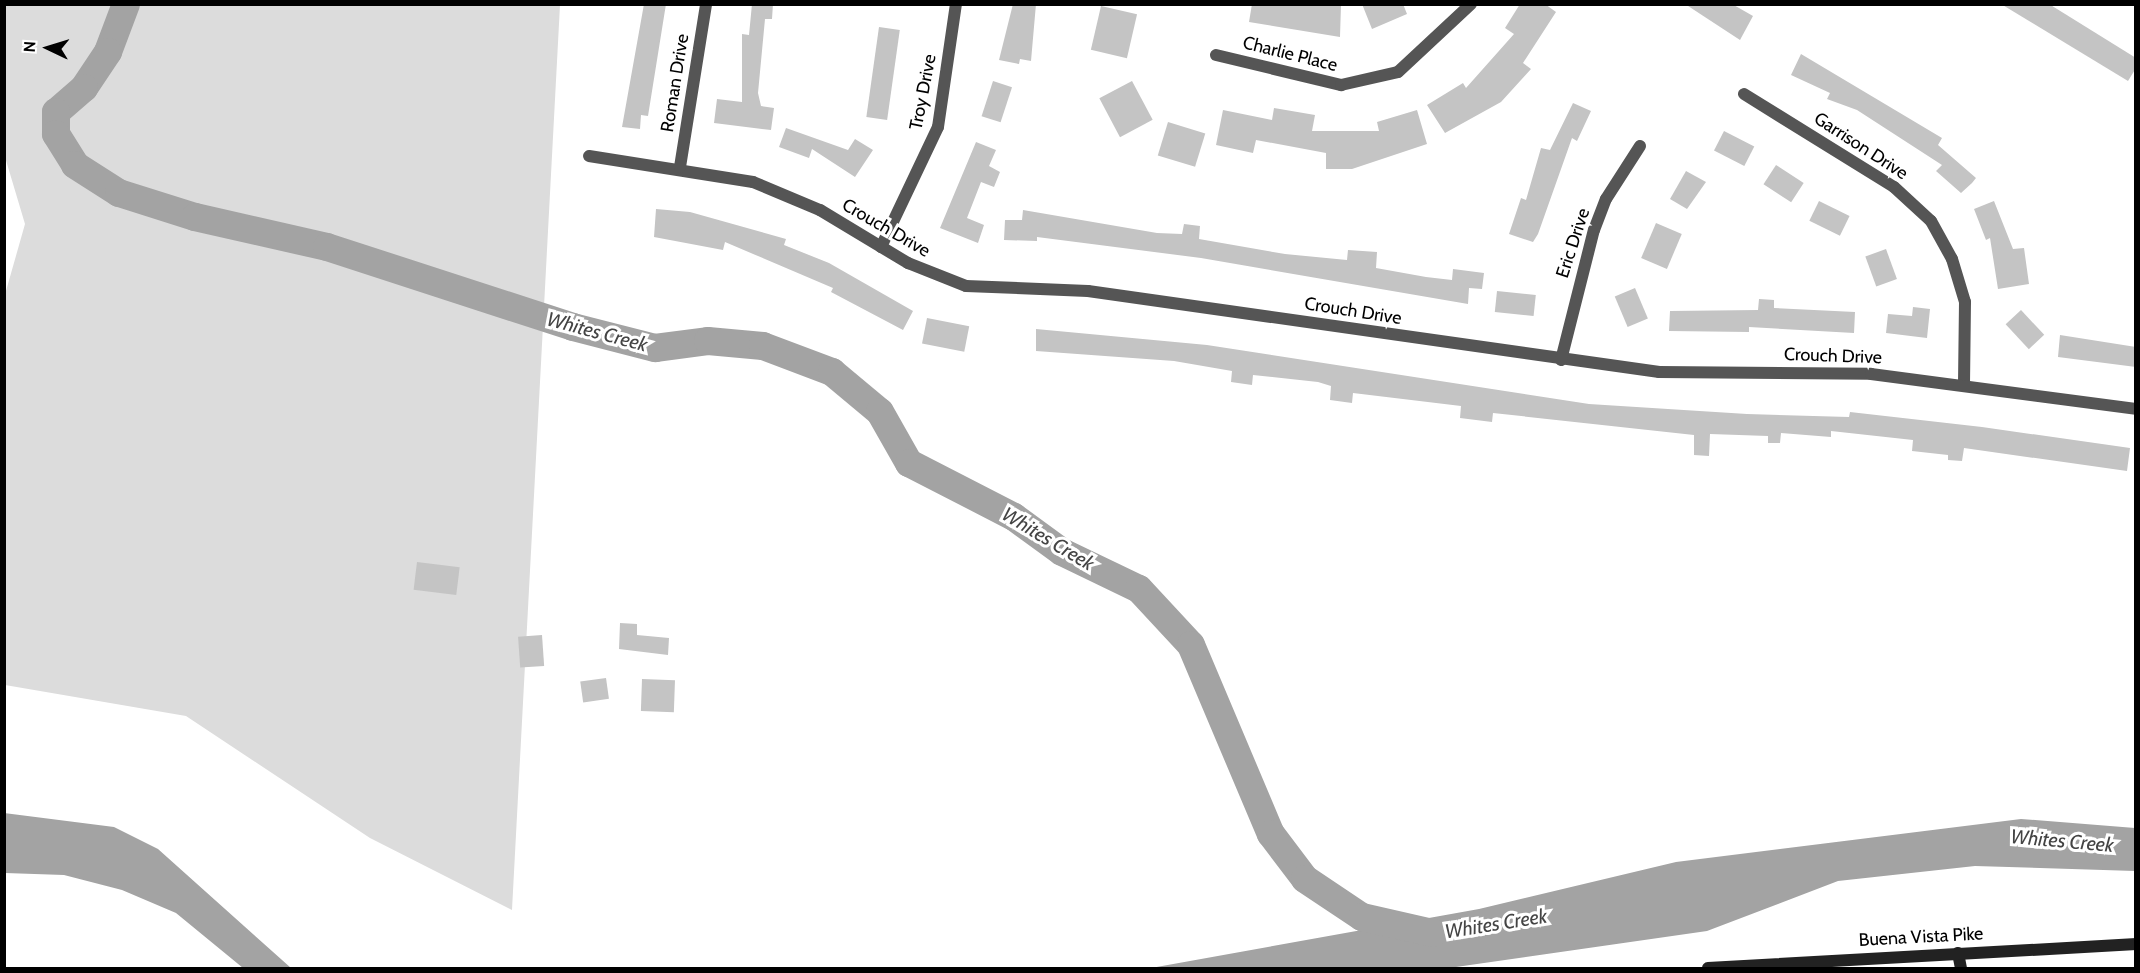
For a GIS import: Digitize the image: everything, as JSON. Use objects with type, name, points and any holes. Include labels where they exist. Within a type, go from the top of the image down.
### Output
[{"type":"main road","name":"Buena Vista Pike","points":[[1708,969],[2136,944]]},
{"type":"main road","points":[[1959,953],[1961,969]]},
{"type":"street","name":"Roman Drive","points":[[680,167],[706,4]]},
{"type":"street","name":"Troy Drive","points":[[881,247],[938,127],[956,4]]},
{"type":"street","name":"Charlie Place","points":[[1216,55],[1341,86],[1398,72],[1471,4]]},
{"type":"street","name":"Garrison Drive","points":[[1744,94],[1894,187],[1931,221],[1952,259],[1965,302],[1964,384]]},
{"type":"street","name":"Eric Drive","points":[[1561,360],[1594,230],[1606,199],[1640,146]]},
{"type":"street","name":"Crouch Drive","points":[[589,156],[680,167],[781,193],[881,247],[966,286],[1111,294],[1561,360],[1659,372],[1825,371],[1964,384],[2136,409]]},
{"type":"shaded area","points":[[4,5],[560,5],[512,910],[370,838],[186,716],[5,685],[6,291],[25,224],[5,157]]},
{"type":"water","points":[[4,813],[114,827],[158,849],[291,968],[243,968],[176,913],[122,890],[64,875],[5,873]]},
{"type":"water","points":[[2021,819],[2135,828],[2135,871],[1975,866],[1838,881],[1707,931],[1449,968],[1151,968],[1479,909],[1676,862]]},
{"type":"building","points":[[644,4],[666,4],[648,116],[641,115],[640,129],[622,127]]},
{"type":"building","points":[[752,4],[773,4],[772,19],[765,19],[758,93],[761,106],[774,108],[771,130],[714,123],[717,99],[742,102],[742,34],[749,35]]},
{"type":"building","points":[[1013,4],[1036,4],[1031,61],[1020,59],[1019,64],[999,60]]},
{"type":"building","points":[[1252,4],[1341,4],[1340,37],[1249,22]]},
{"type":"building","points":[[1362,4],[1403,4],[1407,14],[1372,29]]},
{"type":"building","points":[[1520,4],[1545,4],[1556,12],[1523,63],[1531,69],[1501,102],[1445,133],[1427,105],[1463,83],[1466,88],[1514,34],[1505,28]]},
{"type":"building","points":[[1685,4],[1732,4],[1753,16],[1740,40]]},
{"type":"building","points":[[2001,4],[2049,4],[2136,58],[2136,68],[2128,81]]},
{"type":"building","points":[[1101,6],[1137,14],[1127,58],[1091,50]]},
{"type":"building","points":[[879,27],[900,30],[887,120],[866,117]]},
{"type":"building","points":[[1801,54],[1942,138],[1938,145],[1976,178],[1961,193],[1936,171],[1942,165],[1857,110],[1827,99],[1830,93],[1791,75]]},
{"type":"building","points":[[993,81],[1012,87],[1001,122],[982,116]]},
{"type":"building","points":[[1132,81],[1153,120],[1120,137],[1099,98]]},
{"type":"building","points":[[1573,103],[1591,111],[1577,141],[1572,138],[1538,234],[1533,242],[1509,234],[1521,198],[1526,200],[1541,148],[1550,150]]},
{"type":"building","points":[[1274,108],[1315,115],[1312,131],[1379,131],[1377,122],[1417,110],[1427,144],[1352,169],[1326,169],[1326,153],[1256,140],[1253,153],[1216,145],[1223,110],[1272,120]]},
{"type":"building","points":[[1168,122],[1205,133],[1195,167],[1158,155]]},
{"type":"building","points":[[786,128],[848,150],[855,139],[873,150],[855,177],[812,149],[809,158],[779,147]]},
{"type":"building","points":[[1724,131],[1754,146],[1744,166],[1714,151]]},
{"type":"building","points":[[976,142],[996,150],[989,166],[1000,172],[994,187],[981,182],[967,218],[984,225],[978,243],[940,228]]},
{"type":"building","points":[[1776,165],[1804,183],[1791,202],[1763,184]]},
{"type":"building","points":[[1686,171],[1706,182],[1687,209],[1670,199]]},
{"type":"building","points":[[1819,201],[1850,216],[1840,236],[1809,221]]},
{"type":"building","points":[[1994,201],[2013,249],[2024,248],[2029,284],[1998,289],[1990,238],[1986,240],[1974,209]]},
{"type":"building","points":[[656,209],[690,212],[786,239],[784,245],[829,263],[913,311],[903,330],[831,292],[833,288],[725,242],[723,250],[654,237]]},
{"type":"building","points":[[1023,210],[1157,233],[1182,234],[1184,224],[1200,226],[1199,239],[1285,254],[1347,260],[1348,250],[1377,252],[1376,268],[1452,280],[1453,269],[1484,273],[1482,289],[1469,288],[1468,304],[1201,258],[1037,237],[1037,241],[1004,240],[1005,220],[1022,220]]},
{"type":"building","points":[[1656,223],[1682,234],[1667,269],[1641,258]]},
{"type":"building","points":[[1886,249],[1897,279],[1876,287],[1865,257]]},
{"type":"building","points":[[1635,288],[1648,318],[1628,327],[1615,297]]},
{"type":"building","points":[[1497,291],[1536,295],[1534,316],[1495,312]]},
{"type":"building","points":[[1759,299],[1774,300],[1774,308],[1855,312],[1854,333],[1749,327],[1749,332],[1669,331],[1670,311],[1758,310]]},
{"type":"building","points":[[1913,307],[1930,309],[1927,338],[1886,333],[1888,314],[1912,316]]},
{"type":"building","points":[[2021,310],[2044,335],[2029,349],[2006,324]]},
{"type":"building","points":[[927,318],[969,326],[964,352],[922,344]]},
{"type":"building","points":[[1036,329],[1207,345],[1589,404],[1747,414],[1849,417],[1850,412],[1982,427],[2130,448],[2127,471],[1964,448],[1962,461],[1948,460],[1948,455],[1912,451],[1913,440],[1831,431],[1831,437],[1781,433],[1780,443],[1768,443],[1768,436],[1710,434],[1709,456],[1694,455],[1694,435],[1493,413],[1492,422],[1460,418],[1461,406],[1353,393],[1352,403],[1330,400],[1331,386],[1318,382],[1253,375],[1252,385],[1231,382],[1232,371],[1174,361],[1036,351]]},
{"type":"building","points":[[2060,335],[2136,347],[2136,367],[2058,357]]},
{"type":"building","points":[[417,562],[460,567],[456,595],[414,590]]},
{"type":"building","points":[[620,623],[637,624],[637,635],[669,638],[668,655],[619,649]]},
{"type":"building","points":[[542,635],[544,666],[520,668],[518,637]]},
{"type":"building","points":[[606,678],[609,699],[583,702],[580,682]]},
{"type":"building","points":[[642,679],[675,680],[674,712],[641,711]]},
{"type":"waterway","name":"Whites Creek","points":[[126,4],[108,52],[84,88],[56,112],[56,134],[75,165],[119,193],[195,217],[327,247],[573,327],[655,348],[708,341],[763,346],[832,372],[880,412],[909,463],[1014,517],[1062,552],[1139,589],[1191,645],[1271,834],[1305,879],[1362,917],[1433,933]]}]
